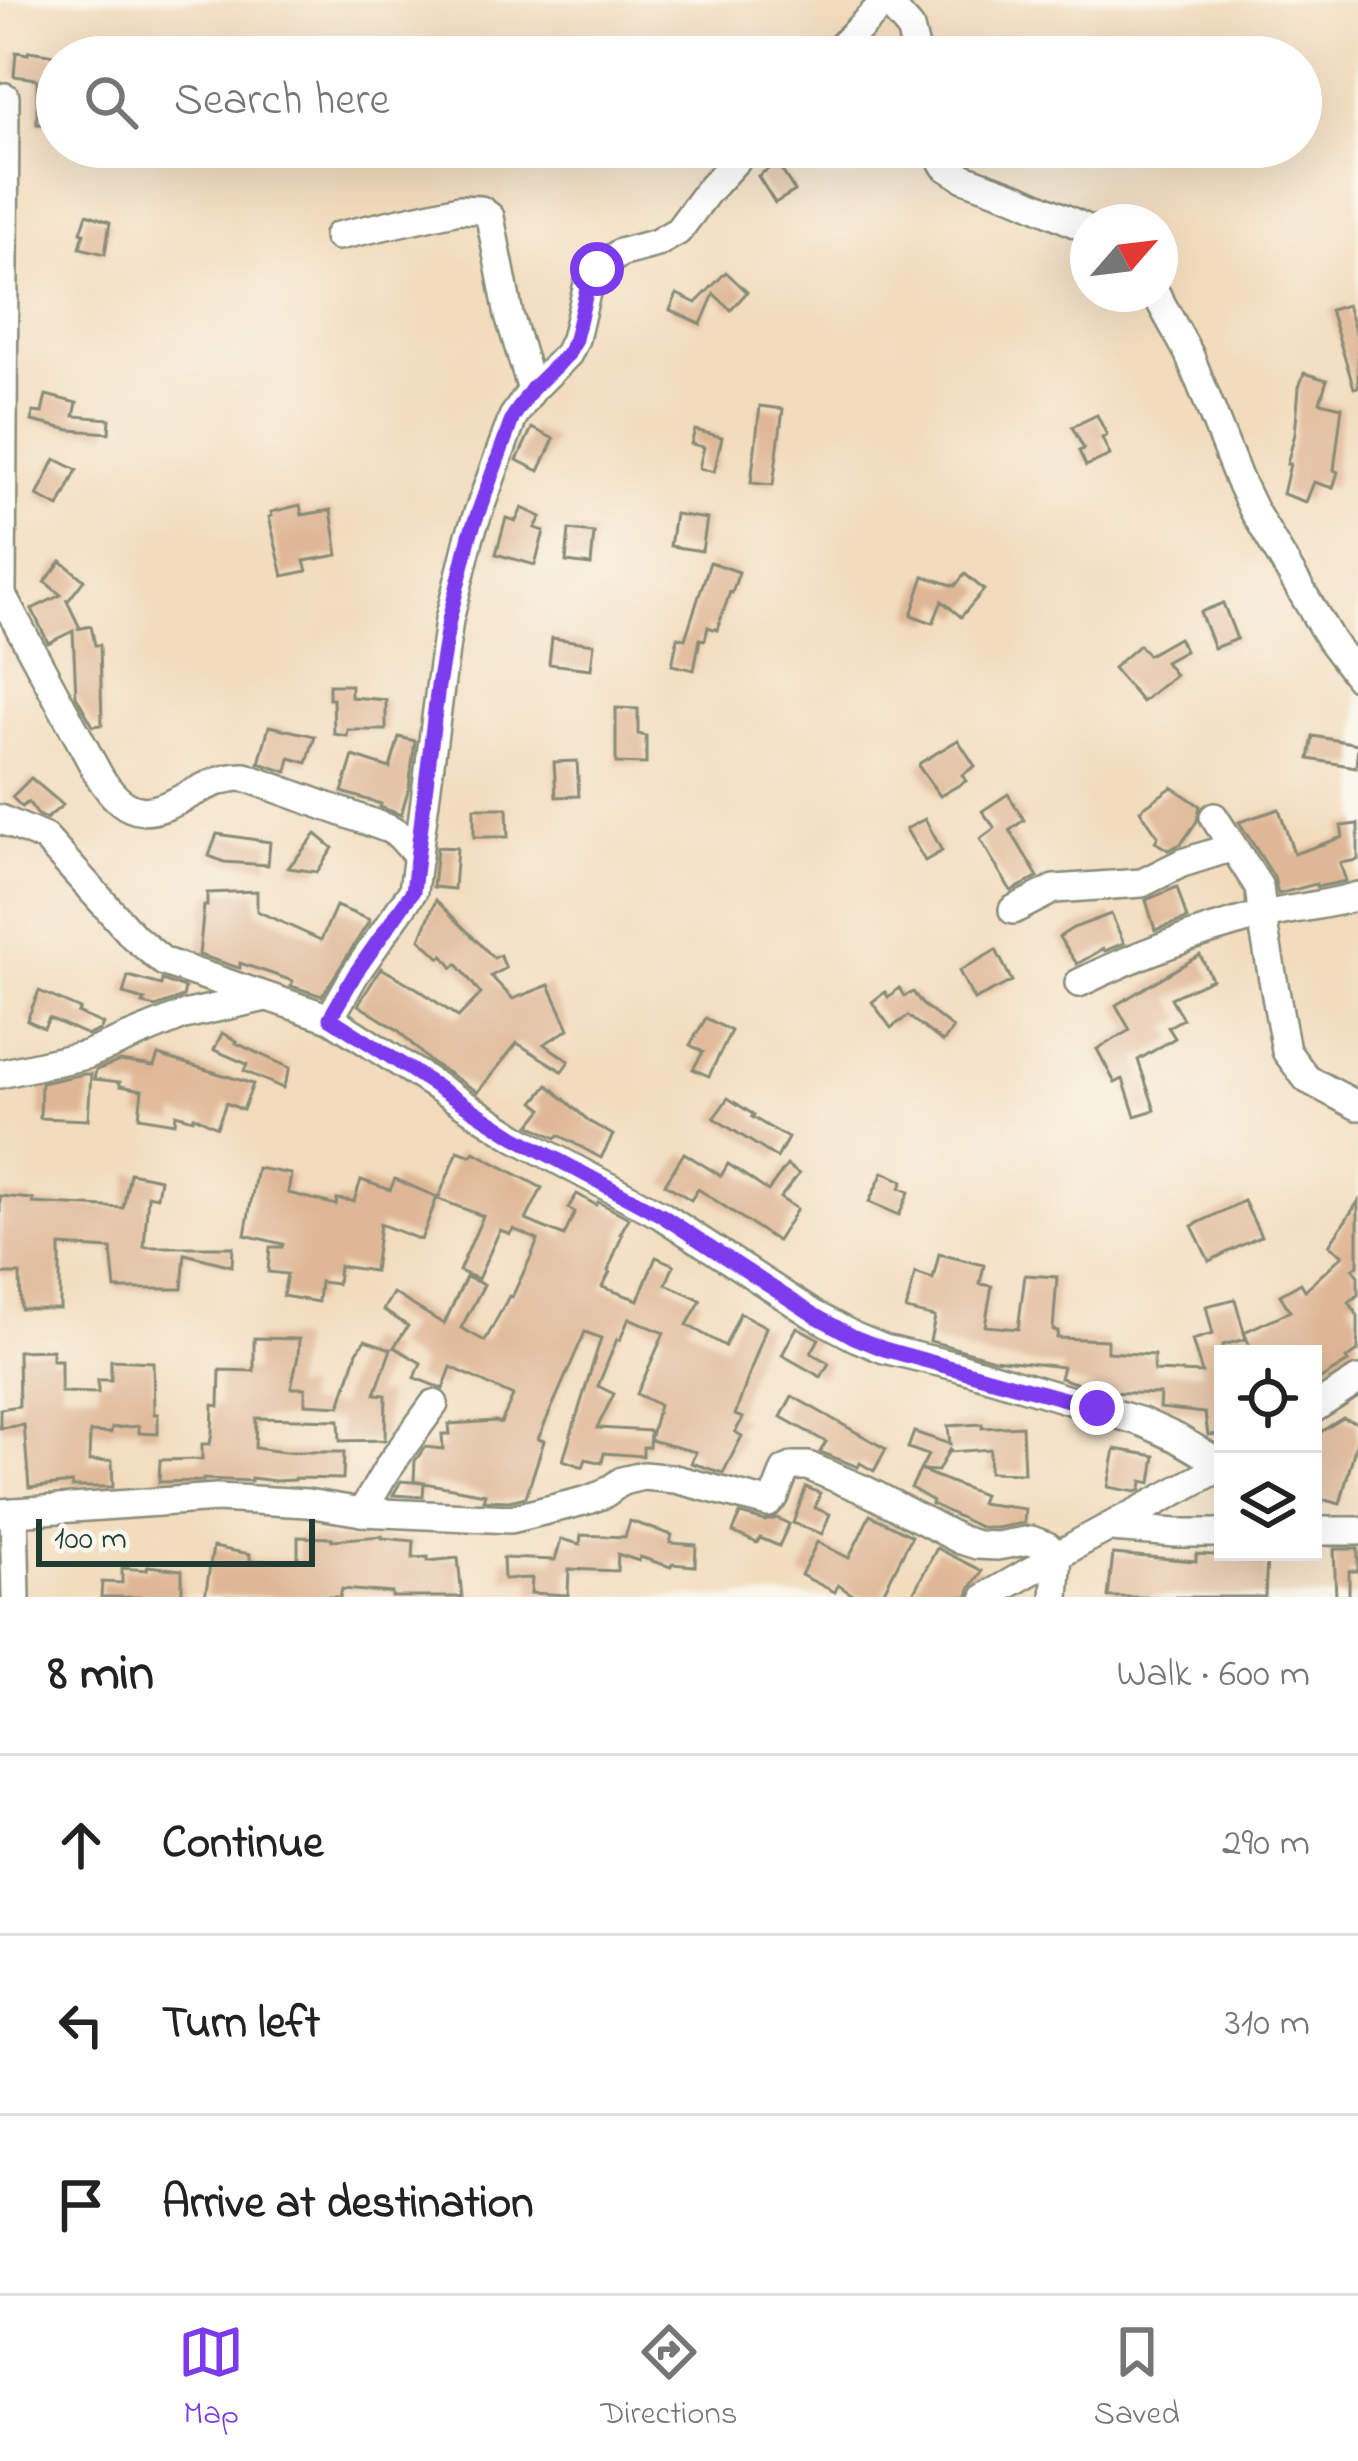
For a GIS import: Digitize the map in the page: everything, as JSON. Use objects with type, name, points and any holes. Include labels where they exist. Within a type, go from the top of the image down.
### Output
[{"type":"street","points":[[852,36],[887,0],[912,36]]},
{"type":"street","points":[[4,98],[2,596],[97,772],[121,803],[147,811],[170,807],[215,781],[245,777],[388,829],[418,856]]},
{"type":"street","points":[[330,1018],[413,891],[449,620],[470,535],[513,417],[532,389],[568,354],[588,284],[597,269],[620,253],[658,243],[678,231],[729,168]]},
{"type":"street","points":[[948,168],[1070,221]]},
{"type":"street","points":[[338,236],[459,209],[481,210],[490,217],[509,315],[532,389]]},
{"type":"street","points":[[1166,312],[1189,354],[1254,512],[1331,641],[1358,676]]},
{"type":"street","points":[[1214,817],[1259,887],[1286,1051],[1307,1079],[1358,1106]]},
{"type":"street","points":[[0,819],[45,838],[134,937],[164,962],[330,1018],[515,1137],[661,1215],[854,1337],[1142,1422],[1214,1460]]},
{"type":"street","points":[[1013,910],[1054,889],[1142,883],[1182,863],[1233,847]]},
{"type":"street","points":[[1079,983],[1166,945],[1262,916],[1358,896]]},
{"type":"street","points":[[0,1074],[86,1055],[184,1015],[270,996]]},
{"type":"street","points":[[1322,1403],[1358,1380]]},
{"type":"street","points":[[362,1512],[397,1453],[434,1405]]},
{"type":"street","points":[[16,1597],[7,1513],[217,1498],[308,1503],[362,1512],[511,1519],[588,1500],[622,1481],[643,1476],[675,1479],[768,1503],[785,1470],[801,1465],[839,1478],[961,1540],[997,1546],[1031,1540],[1058,1555]]},
{"type":"street","points":[[986,1597],[1214,1470]]},
{"type":"street","points":[[1111,1528],[1214,1533]]},
{"type":"street","points":[[1322,1531],[1358,1531]]},
{"type":"street","points":[[1055,1597],[1058,1555]]},
{"type":"building","points":[[16,52],[36,52],[36,79],[14,76]]},
{"type":"building","points":[[780,168],[795,191],[775,203],[758,176]]},
{"type":"building","points":[[87,214],[110,222],[105,254],[80,248]]},
{"type":"building","points":[[726,272],[747,292],[731,310],[714,294],[701,324],[670,310],[677,294],[696,303]]},
{"type":"building","points":[[1347,305],[1358,339],[1358,387],[1354,388],[1330,310]]},
{"type":"building","points":[[1304,373],[1327,380],[1320,402],[1342,407],[1333,488],[1314,482],[1306,502],[1283,494]]},
{"type":"building","points":[[46,395],[77,403],[74,416],[110,419],[109,433],[32,421],[33,412],[42,413]]},
{"type":"building","points":[[760,406],[783,409],[773,485],[751,483]]},
{"type":"building","points":[[1097,415],[1110,455],[1086,466],[1079,451],[1084,449],[1072,427]]},
{"type":"building","points":[[532,428],[554,439],[539,471],[517,460]]},
{"type":"building","points":[[695,430],[722,437],[714,472],[699,468],[704,447],[691,444]]},
{"type":"building","points":[[55,459],[77,470],[59,507],[37,496]]},
{"type":"building","points":[[300,505],[302,515],[331,510],[338,555],[304,561],[307,571],[283,576],[269,517],[271,512]]},
{"type":"building","points":[[522,508],[541,517],[535,528],[544,531],[535,565],[496,554],[506,518],[516,521]]},
{"type":"building","points":[[675,514],[707,519],[702,551],[670,546]]},
{"type":"building","points":[[569,530],[594,533],[591,565],[566,562]]},
{"type":"building","points":[[61,561],[84,580],[66,599],[77,629],[91,626],[95,645],[100,645],[102,725],[93,726],[76,696],[73,631],[48,643],[32,609],[61,595],[45,582]]},
{"type":"building","points":[[710,562],[739,572],[732,593],[717,630],[708,627],[705,640],[700,639],[694,670],[672,665],[678,637],[685,639]]},
{"type":"building","points":[[965,574],[984,590],[961,617],[942,601],[933,623],[911,615],[924,576],[955,586]]},
{"type":"building","points":[[1223,603],[1237,639],[1214,648],[1200,612]]},
{"type":"building","points":[[552,638],[594,644],[591,669],[549,664]]},
{"type":"building","points":[[1178,638],[1185,651],[1165,662],[1175,675],[1142,702],[1113,668],[1139,645],[1148,655]]},
{"type":"building","points":[[329,685],[351,685],[351,697],[386,700],[386,730],[334,734]]},
{"type":"building","points":[[616,708],[638,709],[638,734],[646,736],[646,764],[616,763]]},
{"type":"building","points":[[269,726],[315,736],[307,763],[290,758],[287,772],[259,763]]},
{"type":"building","points":[[1313,736],[1358,744],[1356,767],[1309,759]]},
{"type":"building","points":[[399,737],[415,741],[401,815],[342,792],[353,756],[390,768]]},
{"type":"building","points":[[958,740],[975,766],[962,775],[966,781],[940,796],[920,763]]},
{"type":"building","points":[[577,761],[579,796],[556,797],[554,762]]},
{"type":"building","points":[[31,778],[63,805],[46,819],[28,802],[22,807],[12,797]]},
{"type":"building","points":[[1172,787],[1200,806],[1197,821],[1181,844],[1168,850],[1155,842],[1158,836],[1140,810]]},
{"type":"building","points":[[1008,794],[1024,820],[1010,830],[1038,877],[1011,891],[980,839],[995,828],[982,811]]},
{"type":"building","points":[[474,808],[507,808],[508,837],[474,837]]},
{"type":"building","points":[[1279,809],[1294,854],[1343,837],[1341,826],[1358,824],[1358,860],[1340,863],[1346,881],[1278,894],[1274,877],[1239,822]]},
{"type":"building","points":[[925,819],[942,851],[925,861],[906,829]]},
{"type":"building","points":[[217,834],[270,842],[268,865],[224,862],[209,856]]},
{"type":"building","points":[[316,834],[333,848],[317,872],[288,868]]},
{"type":"building","points":[[437,847],[457,848],[454,889],[433,887]]},
{"type":"building","points":[[1177,887],[1187,919],[1155,930],[1146,900]]},
{"type":"building","points":[[257,891],[257,911],[321,940],[336,906],[370,920],[322,996],[240,963],[240,968],[199,955],[207,893]]},
{"type":"building","points":[[436,900],[494,958],[500,955],[506,968],[491,976],[513,999],[549,985],[569,1029],[544,1044],[569,1061],[562,1071],[517,1043],[478,1092],[429,1061],[398,1030],[358,1005],[381,968],[458,1017],[481,994],[457,964],[453,968],[420,939]]},
{"type":"building","points":[[1111,914],[1124,943],[1077,964],[1059,937]]},
{"type":"building","points":[[996,950],[1012,981],[974,1000],[959,971]]},
{"type":"building","points":[[1200,955],[1212,979],[1171,998],[1183,1019],[1168,1027],[1175,1038],[1138,1060],[1155,1110],[1135,1116],[1123,1079],[1115,1083],[1097,1049],[1130,1030],[1116,1005]]},
{"type":"building","points":[[128,976],[185,988],[183,997],[156,1007],[143,1004],[145,1000],[123,994]]},
{"type":"building","points":[[899,988],[904,996],[913,992],[953,1028],[943,1042],[908,1016],[891,1028],[872,1002]]},
{"type":"building","points":[[39,991],[80,1009],[78,1013],[103,1024],[100,1030],[88,1035],[49,1018],[44,1028],[27,1020]]},
{"type":"building","points":[[706,1018],[731,1031],[709,1076],[693,1069],[703,1052],[690,1045]]},
{"type":"building","points":[[222,1033],[290,1068],[283,1088],[244,1071],[247,1064],[214,1050]]},
{"type":"building","points":[[158,1055],[253,1084],[243,1110],[226,1103],[217,1127],[194,1116],[176,1114],[175,1123],[139,1117],[142,1090],[94,1079],[96,1070],[120,1061],[154,1066]]},
{"type":"building","points":[[91,1074],[88,1120],[40,1118],[41,1083]]},
{"type":"building","points":[[548,1085],[590,1122],[613,1135],[601,1158],[530,1125],[543,1109],[534,1102]]},
{"type":"building","points":[[728,1098],[788,1138],[777,1158],[714,1118]]},
{"type":"building","points":[[458,1151],[471,1156],[474,1152],[542,1188],[526,1220],[564,1236],[575,1212],[568,1208],[577,1194],[629,1218],[602,1287],[638,1300],[656,1257],[674,1265],[666,1284],[701,1300],[687,1325],[725,1346],[740,1313],[766,1327],[735,1415],[743,1418],[735,1432],[742,1436],[723,1473],[691,1463],[696,1452],[650,1440],[659,1405],[637,1394],[664,1333],[629,1318],[598,1386],[614,1394],[597,1428],[650,1431],[643,1456],[604,1453],[602,1463],[586,1459],[583,1467],[563,1460],[601,1338],[585,1332],[538,1439],[544,1441],[526,1497],[483,1500],[485,1494],[424,1483],[423,1497],[393,1495],[401,1481],[423,1483],[414,1481],[415,1461],[425,1447],[443,1449],[442,1434],[450,1434],[449,1424],[501,1423],[513,1396],[451,1367],[443,1389],[415,1378],[421,1363],[394,1347],[408,1326],[383,1310],[393,1293],[444,1324],[466,1277],[484,1285],[461,1328],[485,1341],[530,1259],[538,1240],[513,1229],[510,1234],[500,1230],[478,1279],[459,1271],[483,1216],[438,1199]]},
{"type":"building","points":[[684,1153],[721,1176],[728,1164],[768,1191],[787,1165],[799,1174],[780,1198],[797,1209],[777,1241],[698,1189],[691,1200],[665,1184]]},
{"type":"building","points":[[257,1168],[291,1174],[288,1193],[336,1205],[337,1199],[354,1201],[361,1180],[390,1190],[395,1179],[437,1197],[421,1240],[380,1224],[374,1271],[339,1266],[337,1284],[320,1282],[318,1302],[283,1296],[287,1274],[268,1272],[270,1247],[283,1244],[245,1235]]},
{"type":"building","points":[[883,1172],[903,1181],[900,1188],[909,1192],[899,1215],[869,1202]]},
{"type":"building","points":[[130,1173],[160,1179],[157,1197],[148,1195],[144,1247],[233,1247],[232,1266],[185,1254],[182,1289],[115,1289],[111,1249],[60,1246],[60,1309],[21,1309],[20,1274],[0,1274],[0,1196],[33,1199],[33,1203],[123,1208]]},
{"type":"building","points":[[1244,1201],[1261,1236],[1209,1261],[1192,1226]]},
{"type":"building","points":[[1358,1202],[1358,1265],[1353,1269],[1358,1295],[1349,1302],[1358,1316],[1358,1351],[1322,1378],[1322,1345],[1249,1345],[1244,1332],[1290,1311],[1280,1295],[1301,1283],[1305,1290],[1343,1255],[1329,1245]]},
{"type":"building","points":[[939,1254],[984,1265],[980,1284],[992,1286],[985,1326],[1018,1329],[1025,1275],[1057,1277],[1053,1330],[1058,1331],[1057,1338],[1107,1340],[1107,1352],[1154,1355],[1154,1371],[1202,1373],[1192,1340],[1213,1334],[1206,1306],[1235,1299],[1246,1339],[1214,1345],[1214,1435],[1208,1435],[1205,1413],[1159,1408],[1160,1394],[1104,1392],[1060,1378],[1063,1367],[994,1359],[930,1341],[935,1317],[906,1310],[915,1273],[933,1279]]},
{"type":"building","points":[[797,1327],[819,1339],[811,1353],[829,1363],[821,1377],[782,1355]]},
{"type":"building","points":[[254,1338],[299,1339],[291,1388],[305,1388],[305,1404],[340,1406],[365,1340],[391,1349],[375,1394],[386,1395],[385,1440],[340,1441],[339,1420],[256,1418],[255,1448],[344,1452],[343,1479],[159,1482],[160,1460],[202,1459],[202,1444],[210,1444],[213,1405],[219,1406],[220,1370],[254,1371]]},
{"type":"building","points":[[52,1350],[52,1360],[61,1360],[61,1392],[98,1393],[98,1380],[111,1380],[111,1360],[153,1362],[158,1434],[139,1433],[139,1426],[90,1432],[89,1461],[112,1460],[113,1487],[72,1487],[72,1483],[29,1488],[24,1425],[0,1428],[0,1409],[19,1406],[18,1351]]},
{"type":"building","points":[[792,1396],[886,1449],[874,1471],[820,1452],[826,1442],[781,1417]]},
{"type":"building","points":[[1343,1418],[1358,1423],[1340,1504],[1322,1499],[1322,1431]]},
{"type":"building","points":[[948,1426],[1022,1426],[1024,1473],[989,1472],[990,1449],[950,1452],[950,1448],[938,1471],[920,1470],[928,1455],[908,1448],[914,1432],[950,1444]]},
{"type":"building","points":[[1115,1449],[1155,1456],[1151,1483],[1142,1481],[1136,1492],[1108,1487]]},
{"type":"building","points":[[920,1470],[983,1495],[980,1503],[1025,1509],[1024,1523],[980,1527],[932,1504],[911,1488]]},
{"type":"building","points":[[806,1487],[820,1493],[815,1508],[830,1514],[822,1534],[793,1523]]},
{"type":"building","points":[[740,1514],[789,1524],[779,1546],[733,1532]]},
{"type":"building","points":[[870,1515],[912,1536],[881,1597],[856,1597],[838,1585],[835,1592],[801,1575],[817,1542],[849,1558]]},
{"type":"building","points":[[630,1521],[672,1535],[670,1543],[696,1545],[695,1566],[671,1567],[618,1554],[617,1571],[569,1569],[568,1595],[531,1593],[532,1578],[504,1579],[503,1558],[555,1560],[561,1539],[580,1544],[581,1535],[625,1537]]},
{"type":"building","points":[[382,1536],[414,1541],[413,1558],[458,1558],[462,1597],[392,1597],[392,1593],[342,1589],[340,1597],[205,1597],[213,1547],[250,1554],[250,1561],[298,1560],[298,1537]]},
{"type":"building","points":[[937,1548],[982,1571],[968,1597],[911,1597]]},
{"type":"building","points":[[1334,1549],[1358,1549],[1358,1571],[1349,1571],[1349,1597],[1336,1597]]},
{"type":"building","points":[[1113,1554],[1196,1561],[1196,1554],[1214,1555],[1214,1561],[1267,1561],[1265,1597],[1108,1597]]},
{"type":"building","points":[[148,1566],[182,1570],[182,1597],[101,1597],[102,1582],[122,1583],[122,1568],[147,1570]]},
{"type":"route","points":[[597,269],[588,284],[568,354],[532,389],[513,417],[470,535],[438,686],[413,891],[330,1018],[515,1137],[661,1215],[854,1337],[1097,1408]]}]
